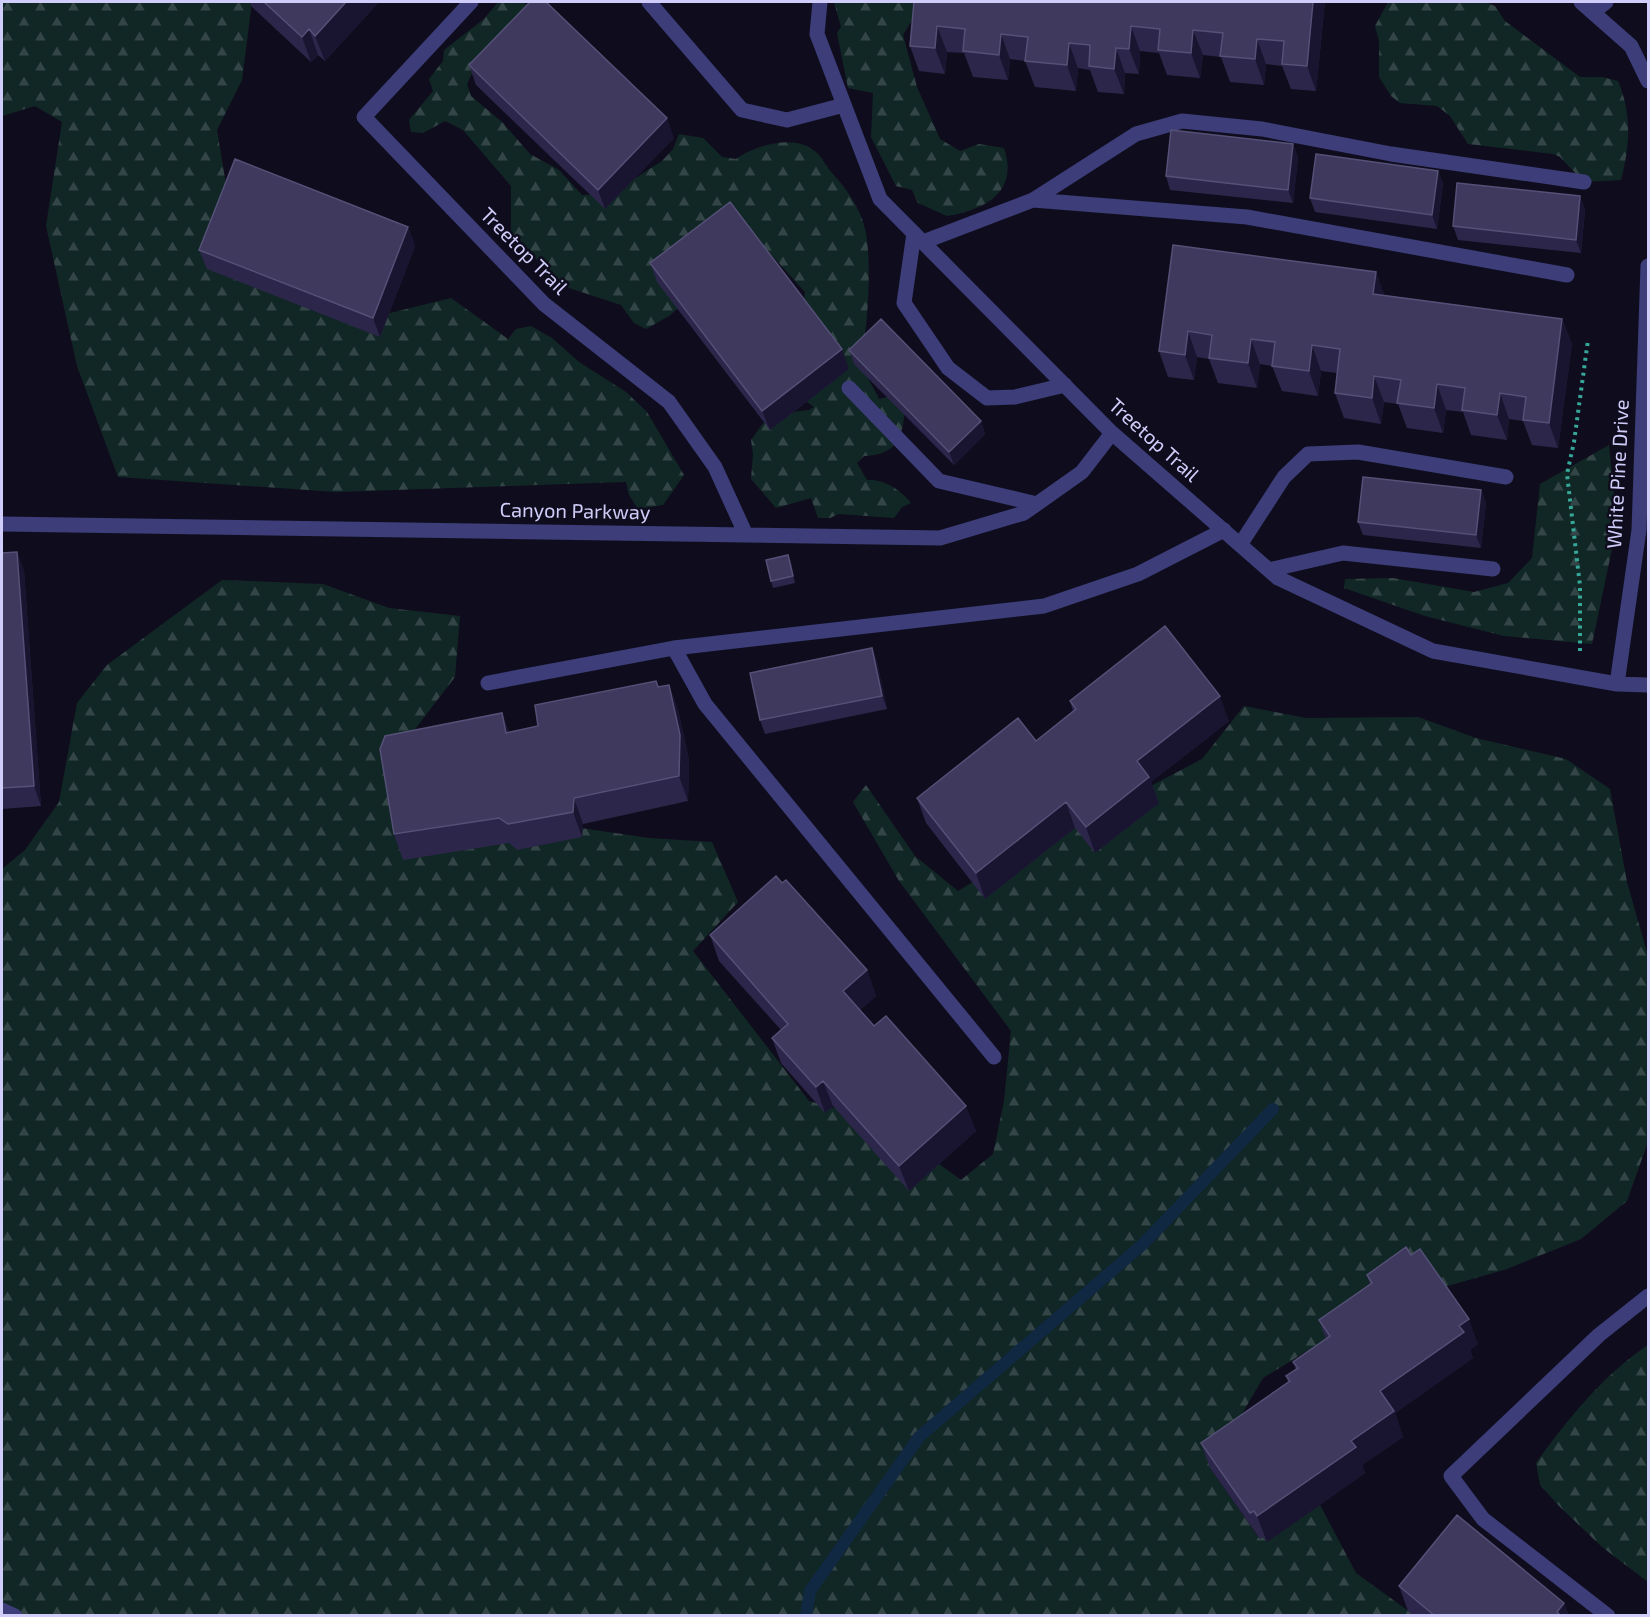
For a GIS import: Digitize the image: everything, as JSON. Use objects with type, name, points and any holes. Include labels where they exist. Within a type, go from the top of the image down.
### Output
[{"type":"street","name":"Treetop Trail","points":[[471,2],[364,117],[544,304],[669,402],[715,467],[746,535]]},
{"type":"street","points":[[649,2],[742,110],[787,120],[844,105]]},
{"type":"street","name":"Treetop Trail","points":[[820,2],[816,34],[880,199],[1112,433],[1278,578],[1433,651],[1617,684],[1648,685]]},
{"type":"street","points":[[1587,7],[1606,2]]},
{"type":"street","points":[[1587,7],[1631,46],[1647,73]]},
{"type":"street","points":[[1065,386],[1015,397],[987,398],[948,368],[904,303],[919,237],[1032,200],[1136,134],[1182,121],[1262,129],[1391,154],[1584,182]]},
{"type":"street","points":[[1032,200],[1247,217],[1566,275]]},
{"type":"street","name":"White Pine Drive","points":[[1617,684],[1639,530],[1648,266]]},
{"type":"street","points":[[849,388],[939,481],[1037,504]]},
{"type":"street","name":"Canyon Parkway","points":[[2,524],[940,538],[1024,513],[1082,472],[1112,433]]},
{"type":"street","points":[[1240,545],[1284,477],[1308,454],[1358,452],[1506,477]]},
{"type":"street","points":[[488,683],[674,648],[1044,606],[1138,574],[1224,530]]},
{"type":"street","points":[[1269,570],[1343,553],[1493,569]]},
{"type":"street","points":[[674,648],[705,704],[994,1057]]},
{"type":"street","points":[[1608,1616],[1483,1519],[1451,1476],[1599,1335],[1648,1296]]},
{"type":"street","points":[[2,1610],[15,1616]]},
{"type":"path","points":[[1584,678],[1579,645],[1580,586],[1567,474],[1574,442],[1588,340]]},
{"type":"green space","points":[[2,2],[252,2],[242,80],[217,130],[239,263],[374,317],[451,298],[508,339],[516,329],[531,326],[552,338],[579,362],[626,392],[647,412],[684,475],[663,505],[638,509],[629,495],[626,482],[336,492],[118,477],[77,366],[46,226],[62,122],[35,106],[2,116]]},
{"type":"green space","points":[[498,2],[523,2],[531,8],[474,69],[467,84],[471,96],[502,122],[530,154],[559,170],[582,195],[607,194],[634,179],[662,161],[673,149],[679,134],[703,138],[722,157],[736,159],[754,149],[776,143],[787,142],[807,146],[821,157],[844,186],[861,217],[866,233],[869,263],[863,349],[865,370],[879,399],[895,395],[905,399],[902,430],[894,445],[887,451],[864,456],[857,463],[867,480],[880,481],[892,486],[911,503],[902,507],[894,518],[839,514],[830,518],[818,518],[811,498],[776,508],[751,479],[753,454],[751,440],[769,415],[809,410],[814,407],[794,393],[805,292],[758,240],[669,316],[646,329],[634,323],[621,305],[569,288],[523,247],[511,233],[511,186],[463,130],[445,121],[423,133],[411,132],[409,120],[433,91],[429,79],[443,61],[444,50],[484,19]]},
{"type":"green space","points":[[834,2],[917,2],[919,9],[903,35],[917,87],[940,139],[960,151],[979,144],[1004,148],[1007,176],[1003,187],[995,196],[974,209],[947,216],[918,203],[912,190],[896,186],[871,137],[873,93],[848,88],[837,33],[841,27]]},
{"type":"green space","points":[[1388,2],[1485,2],[1495,6],[1505,21],[1580,77],[1602,77],[1618,81],[1626,106],[1628,130],[1621,180],[1584,182],[1560,157],[1553,154],[1468,144],[1450,116],[1437,106],[1400,103],[1391,96],[1379,77],[1379,41],[1375,26]]},
{"type":"green space","points":[[1609,445],[1617,525],[1592,644],[1504,636],[1425,616],[1344,588],[1345,579],[1393,578],[1474,592],[1508,583],[1532,558],[1540,484]]},
{"type":"green space","points":[[222,580],[323,584],[389,608],[460,616],[455,677],[412,733],[574,827],[649,838],[712,842],[738,902],[693,951],[809,1101],[870,1118],[913,1145],[961,1180],[993,1154],[1004,1101],[1011,1031],[899,881],[853,802],[866,785],[915,856],[958,891],[1001,865],[1202,759],[1244,706],[1306,718],[1418,717],[1476,738],[1566,759],[1610,789],[1627,882],[1648,956],[1648,1142],[1627,1201],[1581,1239],[1507,1269],[1409,1297],[1338,1332],[1263,1378],[1210,1468],[1259,1538],[1263,1537],[1267,1542],[1320,1505],[1356,1573],[1414,1615],[2,1616],[2,869],[25,850],[59,802],[77,703],[107,665]]},
{"type":"green space","points":[[1648,1345],[1648,1582],[1602,1547],[1559,1506],[1540,1485],[1536,1463],[1601,1384]]},
{"type":"building","points":[[264,2],[346,2],[315,36],[309,29],[302,37]]},
{"type":"building","points":[[530,2],[546,2],[667,118],[598,190],[469,65]]},
{"type":"building","points":[[914,2],[1313,2],[1307,66],[1282,64],[1284,41],[1257,39],[1255,59],[1220,56],[1223,33],[1193,30],[1191,53],[1158,50],[1160,29],[1131,26],[1129,49],[1116,48],[1114,69],[1089,66],[1090,45],[1069,43],[1067,65],[1025,61],[1028,37],[1001,34],[999,55],[963,51],[965,29],[937,26],[935,48],[910,46]]},
{"type":"building","points":[[1171,130],[1293,144],[1288,190],[1166,176]]},
{"type":"building","points":[[1316,154],[1438,171],[1432,215],[1310,198]]},
{"type":"building","points":[[235,159],[408,227],[373,318],[199,250]]},
{"type":"building","points":[[1457,183],[1580,196],[1576,240],[1453,226]]},
{"type":"building","points":[[730,202],[842,349],[762,411],[650,263]]},
{"type":"building","points":[[1173,245],[1376,272],[1373,294],[1562,319],[1549,423],[1523,420],[1526,397],[1500,393],[1497,415],[1462,410],[1465,388],[1437,384],[1434,408],[1397,403],[1401,380],[1374,376],[1372,398],[1335,393],[1340,349],[1312,345],[1309,371],[1272,366],[1275,342],[1251,339],[1248,363],[1209,358],[1212,335],[1188,331],[1185,355],[1159,351]]},
{"type":"building","points":[[881,319],[981,421],[949,452],[849,350]]},
{"type":"building","points":[[1363,477],[1481,490],[1476,535],[1358,522]]},
{"type":"building","points":[[17,552],[34,786],[2,788],[2,553]]},
{"type":"building","points":[[788,555],[793,576],[771,581],[766,560]]},
{"type":"building","points":[[1165,626],[1220,696],[1137,761],[1149,777],[1086,827],[1066,802],[976,873],[917,798],[1018,718],[1036,741],[1076,709],[1070,701]]},
{"type":"building","points":[[872,648],[882,696],[760,720],[750,673]]},
{"type":"building","points":[[656,681],[658,687],[669,685],[680,735],[679,776],[574,798],[573,812],[508,824],[499,818],[394,834],[380,749],[385,736],[502,713],[506,733],[538,726],[535,705]]},
{"type":"building","points":[[776,876],[782,883],[786,880],[867,970],[843,991],[874,1026],[886,1016],[966,1106],[899,1166],[823,1081],[816,1087],[772,1038],[788,1024],[710,935]]},
{"type":"building","points":[[1406,1247],[1411,1255],[1420,1249],[1469,1319],[1459,1326],[1464,1332],[1380,1391],[1394,1411],[1351,1441],[1356,1447],[1257,1516],[1254,1511],[1250,1513],[1201,1443],[1290,1381],[1286,1376],[1298,1368],[1293,1362],[1330,1336],[1319,1320],[1372,1283],[1367,1275]]},
{"type":"building","points":[[1457,1515],[1564,1603],[1557,1612],[1561,1616],[1435,1616],[1399,1586]]},
{"type":"waterway","points":[[806,1616],[810,1591],[919,1437],[1142,1245],[1273,1109]]}]
